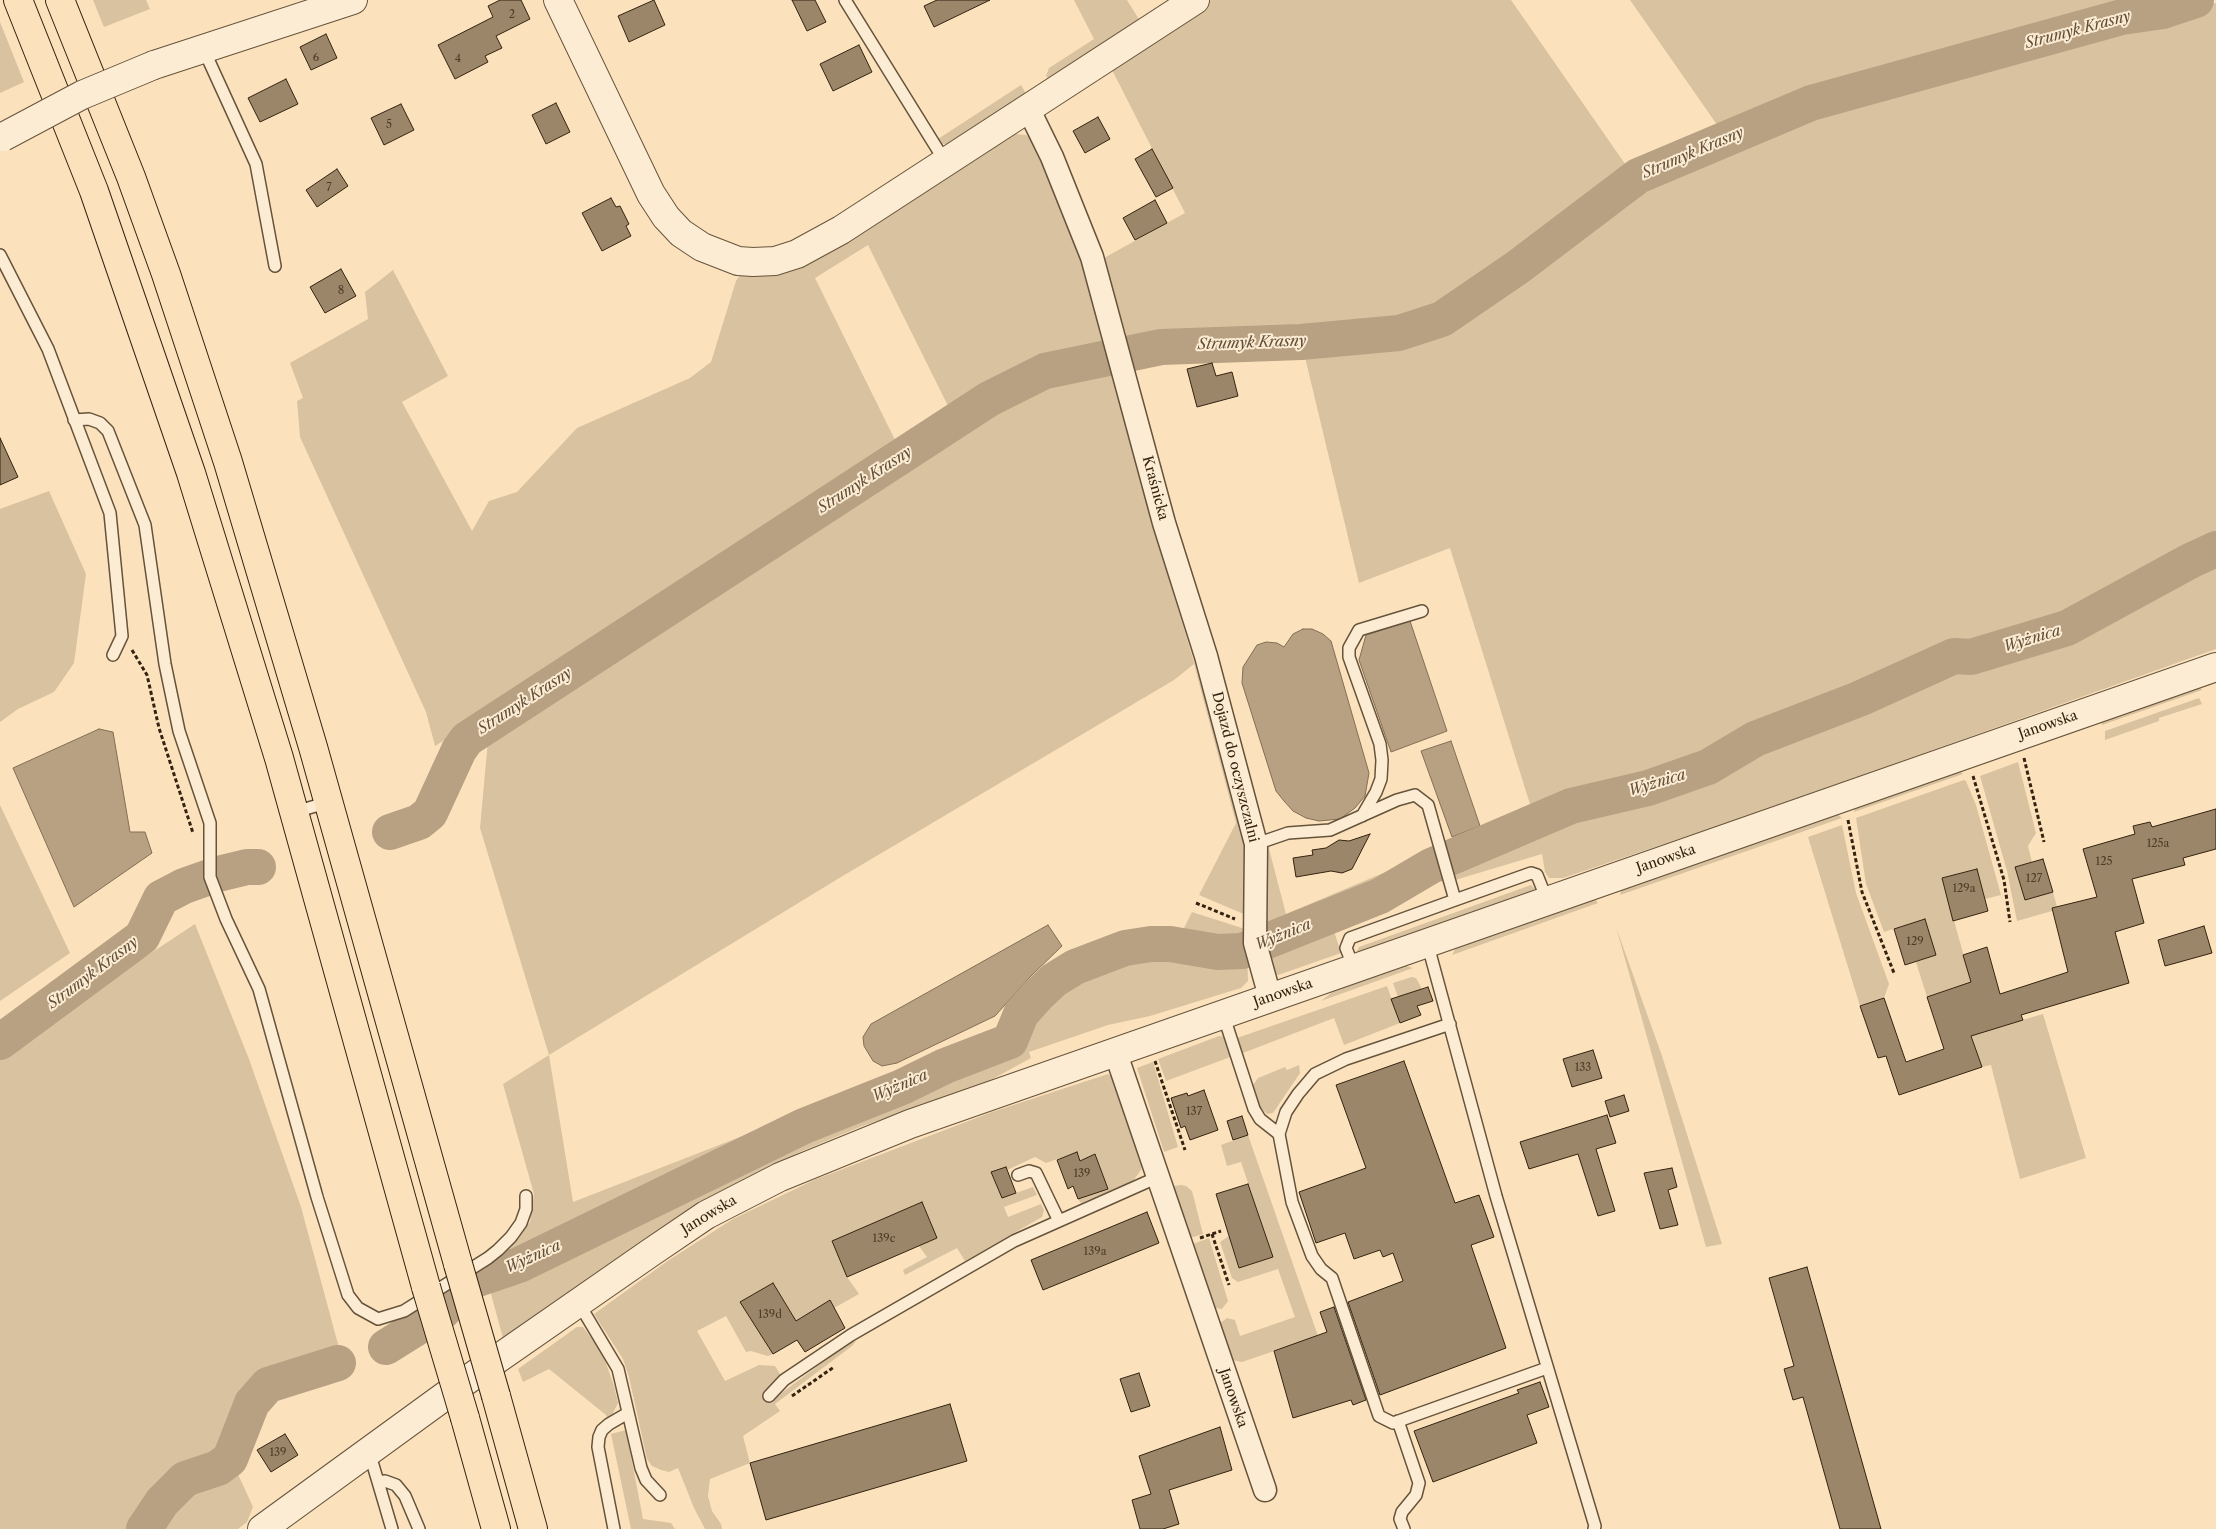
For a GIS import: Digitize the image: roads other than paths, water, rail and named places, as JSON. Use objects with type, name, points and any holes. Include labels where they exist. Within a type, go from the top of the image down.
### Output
[{"type":"highway","points":[[18,0],[94,191],[161,383],[215,552],[294,812],[426,1287],[496,1529]]},
{"type":"highway","points":[[60,0],[131,177],[194,357],[284,646],[533,1529]]},
{"type":"street","points":[[2,138],[82,95],[154,65],[352,0]]},
{"type":"street","points":[[558,0],[652,194],[666,217],[681,233],[702,247],[738,261],[754,262],[775,261],[797,254],[841,230],[1029,110],[1195,0]]},
{"type":"street","name":"Kraśnicka","points":[[1029,110],[1052,157],[1092,257],[1164,523],[1206,656]]},
{"type":"street","name":"Dojazd do oczyszczalni","points":[[1206,656],[1256,844],[1257,871],[1254,927],[1258,959],[1270,997]]},
{"type":"street","name":"Janowska","points":[[358,1460],[460,1385],[700,1219],[780,1177],[910,1124],[1115,1051],[2216,667]]},
{"type":"street","name":"Janowska","points":[[1115,1051],[1265,1490]]},
{"type":"street","points":[[262,1529],[358,1460]]},
{"type":"lane","points":[[845,0],[946,163]]},
{"type":"lane","points":[[203,48],[256,164],[275,266]]},
{"type":"lane","points":[[0,255],[48,349],[110,513],[122,636],[113,654]]},
{"type":"lane","points":[[74,420],[89,419],[100,423],[108,431],[145,525],[165,664],[179,731],[210,823],[209,868],[213,884],[226,919],[260,989],[317,1197],[348,1295],[358,1308],[378,1319],[397,1314],[488,1258],[511,1237],[521,1223],[526,1210],[526,1196]]},
{"type":"lane","points":[[1361,817],[1376,792],[1381,779],[1382,760],[1380,744],[1349,657],[1349,648],[1359,630],[1367,626],[1422,611]]},
{"type":"lane","points":[[1256,844],[1288,833],[1330,830],[1397,800],[1415,795],[1428,805],[1455,900]]},
{"type":"lane","points":[[294,812],[329,802]]},
{"type":"lane","points":[[1354,968],[1346,948],[1350,938],[1531,873],[1537,875],[1547,900]]},
{"type":"lane","points":[[1427,942],[1496,1196],[1546,1368],[1595,1526],[1594,1529]]},
{"type":"lane","points":[[1223,1014],[1254,1109],[1260,1120],[1279,1134]]},
{"type":"lane","points":[[1450,1024],[1346,1059],[1315,1074],[1286,1112],[1279,1134],[1288,1186],[1312,1256],[1321,1269],[1332,1278],[1379,1416],[1393,1423],[1546,1368]]},
{"type":"lane","points":[[1018,1175],[1029,1171],[1036,1173],[1059,1221]]},
{"type":"lane","points":[[769,1396],[784,1380],[851,1335],[1014,1241],[1158,1177]]},
{"type":"lane","points":[[578,1302],[618,1369],[641,1468],[646,1480],[660,1495]]},
{"type":"lane","points":[[614,1529],[598,1447],[599,1437],[602,1430],[608,1424],[628,1413]]},
{"type":"lane","points":[[1398,1421],[1418,1483],[1416,1495],[1402,1512],[1400,1519],[1404,1529]]},
{"type":"lane","points":[[358,1460],[370,1458],[392,1529]]},
{"type":"lane","points":[[378,1482],[385,1481],[396,1485],[405,1496],[419,1529]]},
{"type":"waterway","name":"Strumyk Krasny","points":[[390,832],[419,822],[430,813],[459,750],[467,739],[989,399],[1045,371],[1161,347],[1301,342],[1399,333],[1442,319],[1518,267],[1638,176],[1811,103],[2122,17],[2163,11],[2196,0]]},
{"type":"waterway","name":"Wyżnica","points":[[386,1347],[442,1312],[472,1281],[519,1265],[804,1126],[902,1087],[945,1066],[1010,1041],[1021,1014],[1054,980],[1075,967],[1125,948],[1151,944],[1170,944],[1218,952],[1242,951],[1380,896],[1431,866],[1571,806],[1648,788],[1708,767],[1755,739],[1859,699],[1954,656],[1971,657],[2067,628],[2190,561],[2216,549]]},
{"type":"waterway","name":"Strumyk Krasny","points":[[0,1042],[142,937],[161,898],[184,886],[218,874],[247,867],[258,867]]},
{"type":"waterway","name":"Wyżnica","points":[[144,1529],[162,1502],[185,1479],[218,1468],[230,1459],[252,1403],[268,1385],[338,1363]]}]
